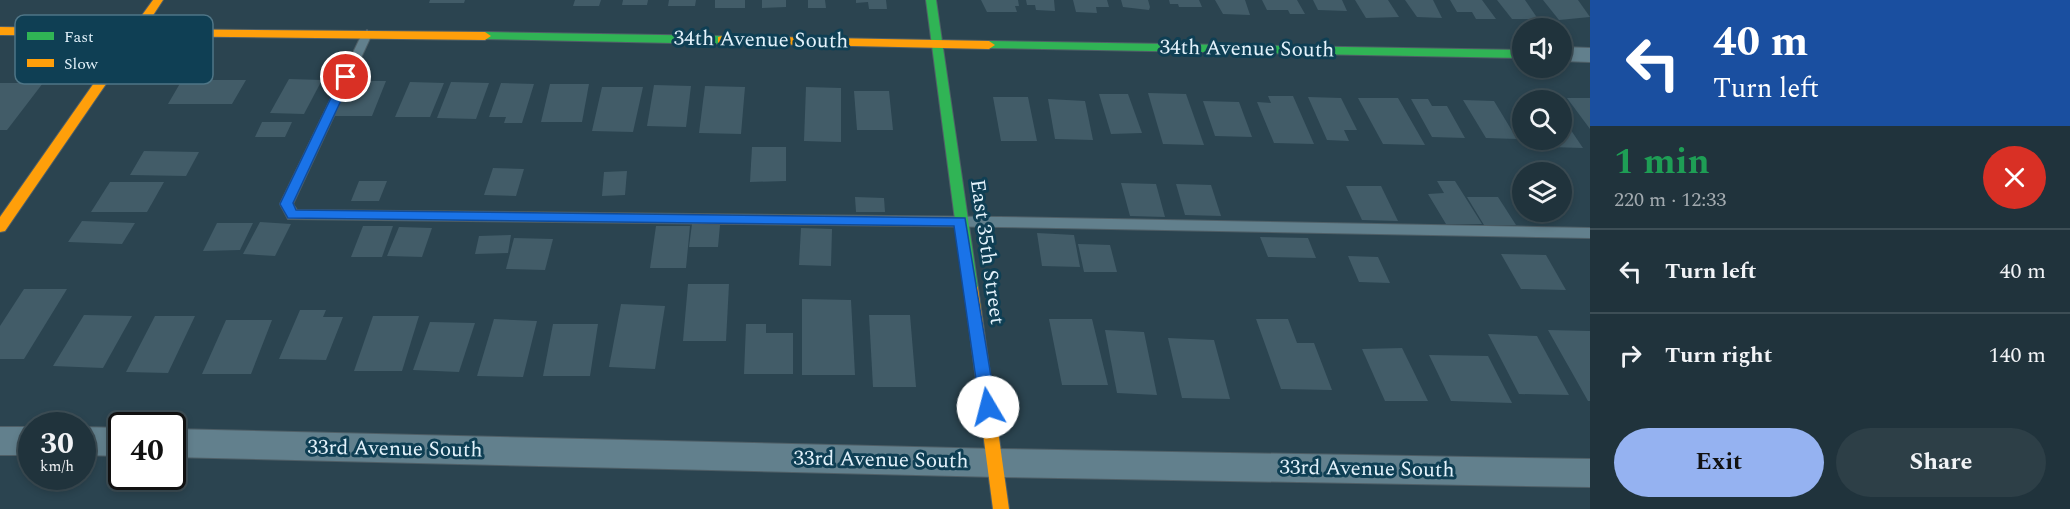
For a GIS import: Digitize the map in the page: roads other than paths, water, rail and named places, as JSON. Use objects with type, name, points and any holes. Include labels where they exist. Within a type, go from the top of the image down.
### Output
[{"type":"street","points":[[148,15],[158,0]]},
{"type":"street","name":"East 35th Street","points":[[931,0],[960,221],[997,463],[1001,509]]},
{"type":"street","name":"34th Avenue South","points":[[0,31],[15,31]]},
{"type":"street","name":"34th Avenue South","points":[[213,33],[1512,54]]},
{"type":"street","points":[[1572,54],[1590,55]]},
{"type":"street","points":[[0,227],[100,84]]},
{"type":"street","points":[[0,441],[18,441]]},
{"type":"street","name":"33rd Avenue South","points":[[186,443],[997,463],[1590,473]]},
{"type":"lane","points":[[368,34],[286,204],[292,215],[960,221],[1590,233]]},
{"type":"lane","points":[[0,201],[17,202]]}]
